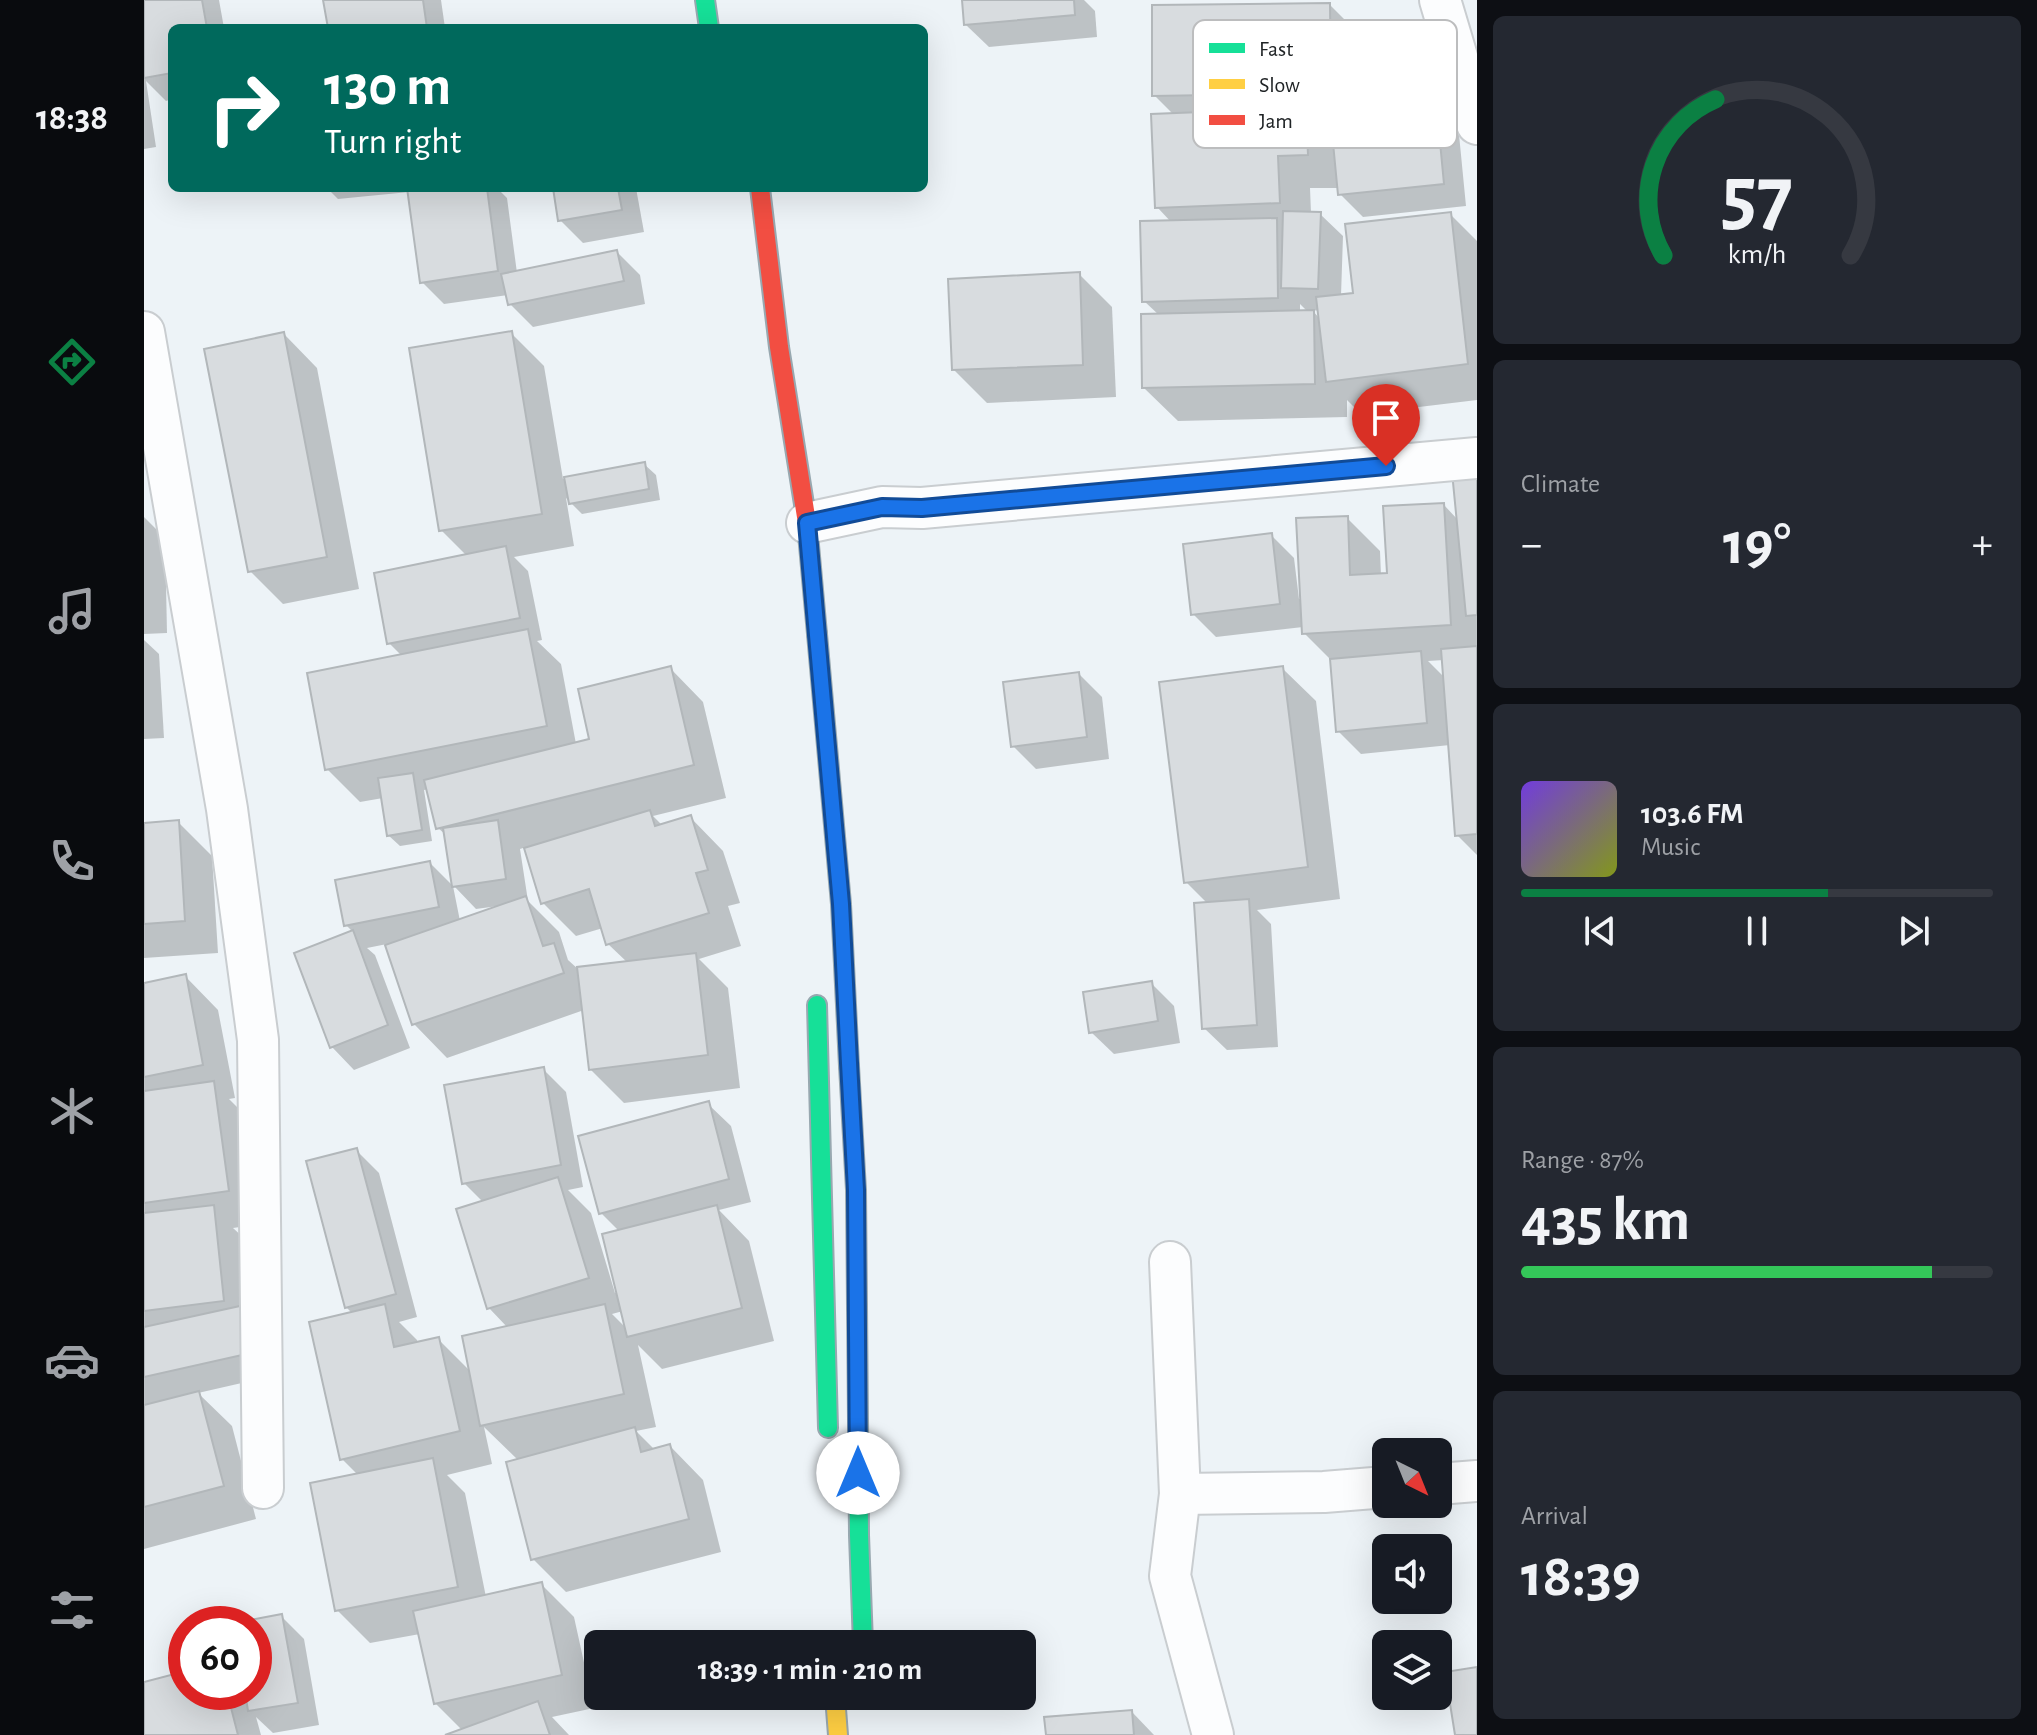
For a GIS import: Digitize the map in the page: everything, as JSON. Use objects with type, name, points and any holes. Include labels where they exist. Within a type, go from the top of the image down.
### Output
[{"type":"main road","points":[[705,0],[708,24]]},
{"type":"main road","points":[[760,192],[779,347],[807,523],[841,904],[856,1190],[862,1630]]},
{"type":"main road","points":[[816,984],[828,1441]]},
{"type":"main road","points":[[836,1710],[838,1735]]},
{"type":"street","points":[[1440,0],[1446,20]]},
{"type":"street","points":[[1457,57],[1477,124]]},
{"type":"street","points":[[144,332],[227,809],[258,1040],[263,1488]]},
{"type":"street","points":[[807,523],[882,507],[922,508],[1477,458]]},
{"type":"street","points":[[1170,1262],[1180,1494],[1170,1576],[1213,1735]]},
{"type":"street","points":[[1452,1483],[1477,1481]]},
{"type":"street","points":[[1180,1494],[1324,1492],[1372,1488]]},
{"type":"building","points":[[144,0],[202,0],[206,24],[168,24],[168,74],[144,78]]},
{"type":"building","points":[[323,0],[423,0],[426,24],[327,24]]},
{"type":"building","points":[[962,0],[1074,0],[1075,15],[964,25]]},
{"type":"building","points":[[1330,3],[1330,20],[1193,20],[1193,95],[1152,96],[1152,5]]},
{"type":"building","points":[[1193,112],[1193,148],[1308,148],[1308,155],[1278,156],[1280,203],[1155,208],[1151,114]]},
{"type":"building","points":[[1334,148],[1441,148],[1444,184],[1338,195]]},
{"type":"building","points":[[408,192],[488,192],[498,271],[420,283]]},
{"type":"building","points":[[554,192],[619,192],[622,210],[558,221]]},
{"type":"building","points":[[1283,211],[1321,212],[1318,289],[1281,288]]},
{"type":"building","points":[[1451,212],[1468,364],[1326,382],[1316,297],[1353,293],[1345,224]]},
{"type":"building","points":[[1277,218],[1278,298],[1142,302],[1140,221]]},
{"type":"building","points":[[617,250],[624,281],[508,305],[501,274]]},
{"type":"building","points":[[1080,272],[1083,365],[952,370],[948,279]]},
{"type":"building","points":[[1314,310],[1315,384],[1142,388],[1141,314]]},
{"type":"building","points":[[512,331],[542,514],[439,531],[409,348]]},
{"type":"building","points":[[284,332],[327,557],[248,572],[204,349]]},
{"type":"building","points":[[645,462],[649,489],[569,504],[564,477]]},
{"type":"building","points":[[1477,470],[1477,615],[1466,616],[1452,472]]},
{"type":"building","points":[[1444,503],[1451,625],[1302,634],[1296,518],[1348,516],[1350,575],[1387,573],[1383,506]]},
{"type":"building","points":[[1272,533],[1280,604],[1191,615],[1183,544]]},
{"type":"building","points":[[506,546],[520,618],[387,644],[374,573]]},
{"type":"building","points":[[528,629],[547,726],[325,770],[307,673]]},
{"type":"building","points":[[1477,646],[1477,834],[1455,836],[1441,649]]},
{"type":"building","points":[[1421,651],[1427,723],[1336,732],[1330,659]]},
{"type":"building","points":[[671,666],[694,765],[436,829],[424,780],[589,739],[578,689]]},
{"type":"building","points":[[1283,666],[1308,867],[1184,883],[1159,682]]},
{"type":"building","points":[[1079,672],[1087,737],[1011,747],[1003,682]]},
{"type":"building","points":[[413,773],[422,830],[387,836],[378,778]]},
{"type":"building","points":[[650,810],[655,826],[691,815],[708,870],[696,873],[709,913],[606,945],[589,889],[541,904],[524,848]]},
{"type":"building","points":[[179,820],[185,921],[144,924],[144,823]]},
{"type":"building","points":[[498,820],[506,879],[452,887],[443,828]]},
{"type":"building","points":[[430,861],[439,907],[344,926],[335,880]]},
{"type":"building","points":[[526,896],[543,946],[554,943],[564,973],[412,1025],[385,945]]},
{"type":"building","points":[[1249,899],[1257,1025],[1202,1029],[1194,903]]},
{"type":"building","points":[[353,930],[388,1025],[330,1048],[294,953]]},
{"type":"building","points":[[696,953],[708,1055],[589,1070],[577,967]]},
{"type":"building","points":[[186,974],[203,1065],[144,1077],[144,983]]},
{"type":"building","points":[[1152,981],[1158,1021],[1089,1033],[1083,992]]},
{"type":"building","points":[[544,1067],[561,1165],[462,1184],[444,1085]]},
{"type":"building","points":[[214,1081],[229,1191],[144,1203],[144,1091]]},
{"type":"building","points":[[709,1101],[729,1179],[599,1214],[578,1136]]},
{"type":"building","points":[[357,1148],[396,1294],[345,1308],[306,1161]]},
{"type":"building","points":[[558,1177],[589,1278],[487,1309],[456,1209]]},
{"type":"building","points":[[214,1205],[224,1301],[144,1311],[144,1213]]},
{"type":"building","points":[[717,1205],[742,1308],[627,1337],[602,1234]]},
{"type":"building","points":[[385,1304],[394,1347],[439,1337],[460,1431],[340,1460],[309,1322]]},
{"type":"building","points":[[605,1304],[624,1394],[480,1426],[462,1336]]},
{"type":"building","points":[[240,1306],[251,1353],[144,1377],[144,1327]]},
{"type":"building","points":[[199,1391],[224,1486],[144,1507],[144,1405]]},
{"type":"building","points":[[635,1427],[641,1452],[670,1444],[689,1519],[531,1560],[506,1462]]},
{"type":"building","points":[[433,1458],[458,1587],[335,1611],[310,1483]]},
{"type":"building","points":[[542,1582],[562,1675],[434,1704],[413,1611]]},
{"type":"building","points":[[282,1614],[298,1703],[272,1707],[272,1616]]},
{"type":"building","points":[[1477,1667],[1477,1735],[1455,1735],[1451,1710],[1452,1671]]},
{"type":"building","points":[[168,1676],[168,1710],[232,1710],[238,1735],[144,1735],[144,1682]]},
{"type":"building","points":[[538,1701],[550,1735],[445,1735]]},
{"type":"building","points":[[1132,1710],[1134,1735],[1046,1735],[1044,1717]]},
{"type":"traffic: fast","points":[[705,0],[708,24]]},
{"type":"traffic: fast","points":[[817,1005],[828,1428]]},
{"type":"traffic: fast","points":[[857,1307],[862,1630]]},
{"type":"traffic: slow","points":[[817,634],[841,904],[849,1066]]},
{"type":"traffic: slow","points":[[836,1710],[838,1735]]},
{"type":"traffic: jam","points":[[760,192],[779,347],[807,523],[817,634]]},
{"type":"traffic: jam","points":[[849,1066],[856,1190],[857,1307]]},
{"type":"route","points":[[858,1473],[856,1190],[841,904],[807,523],[882,507],[922,508],[1386,466]]}]
